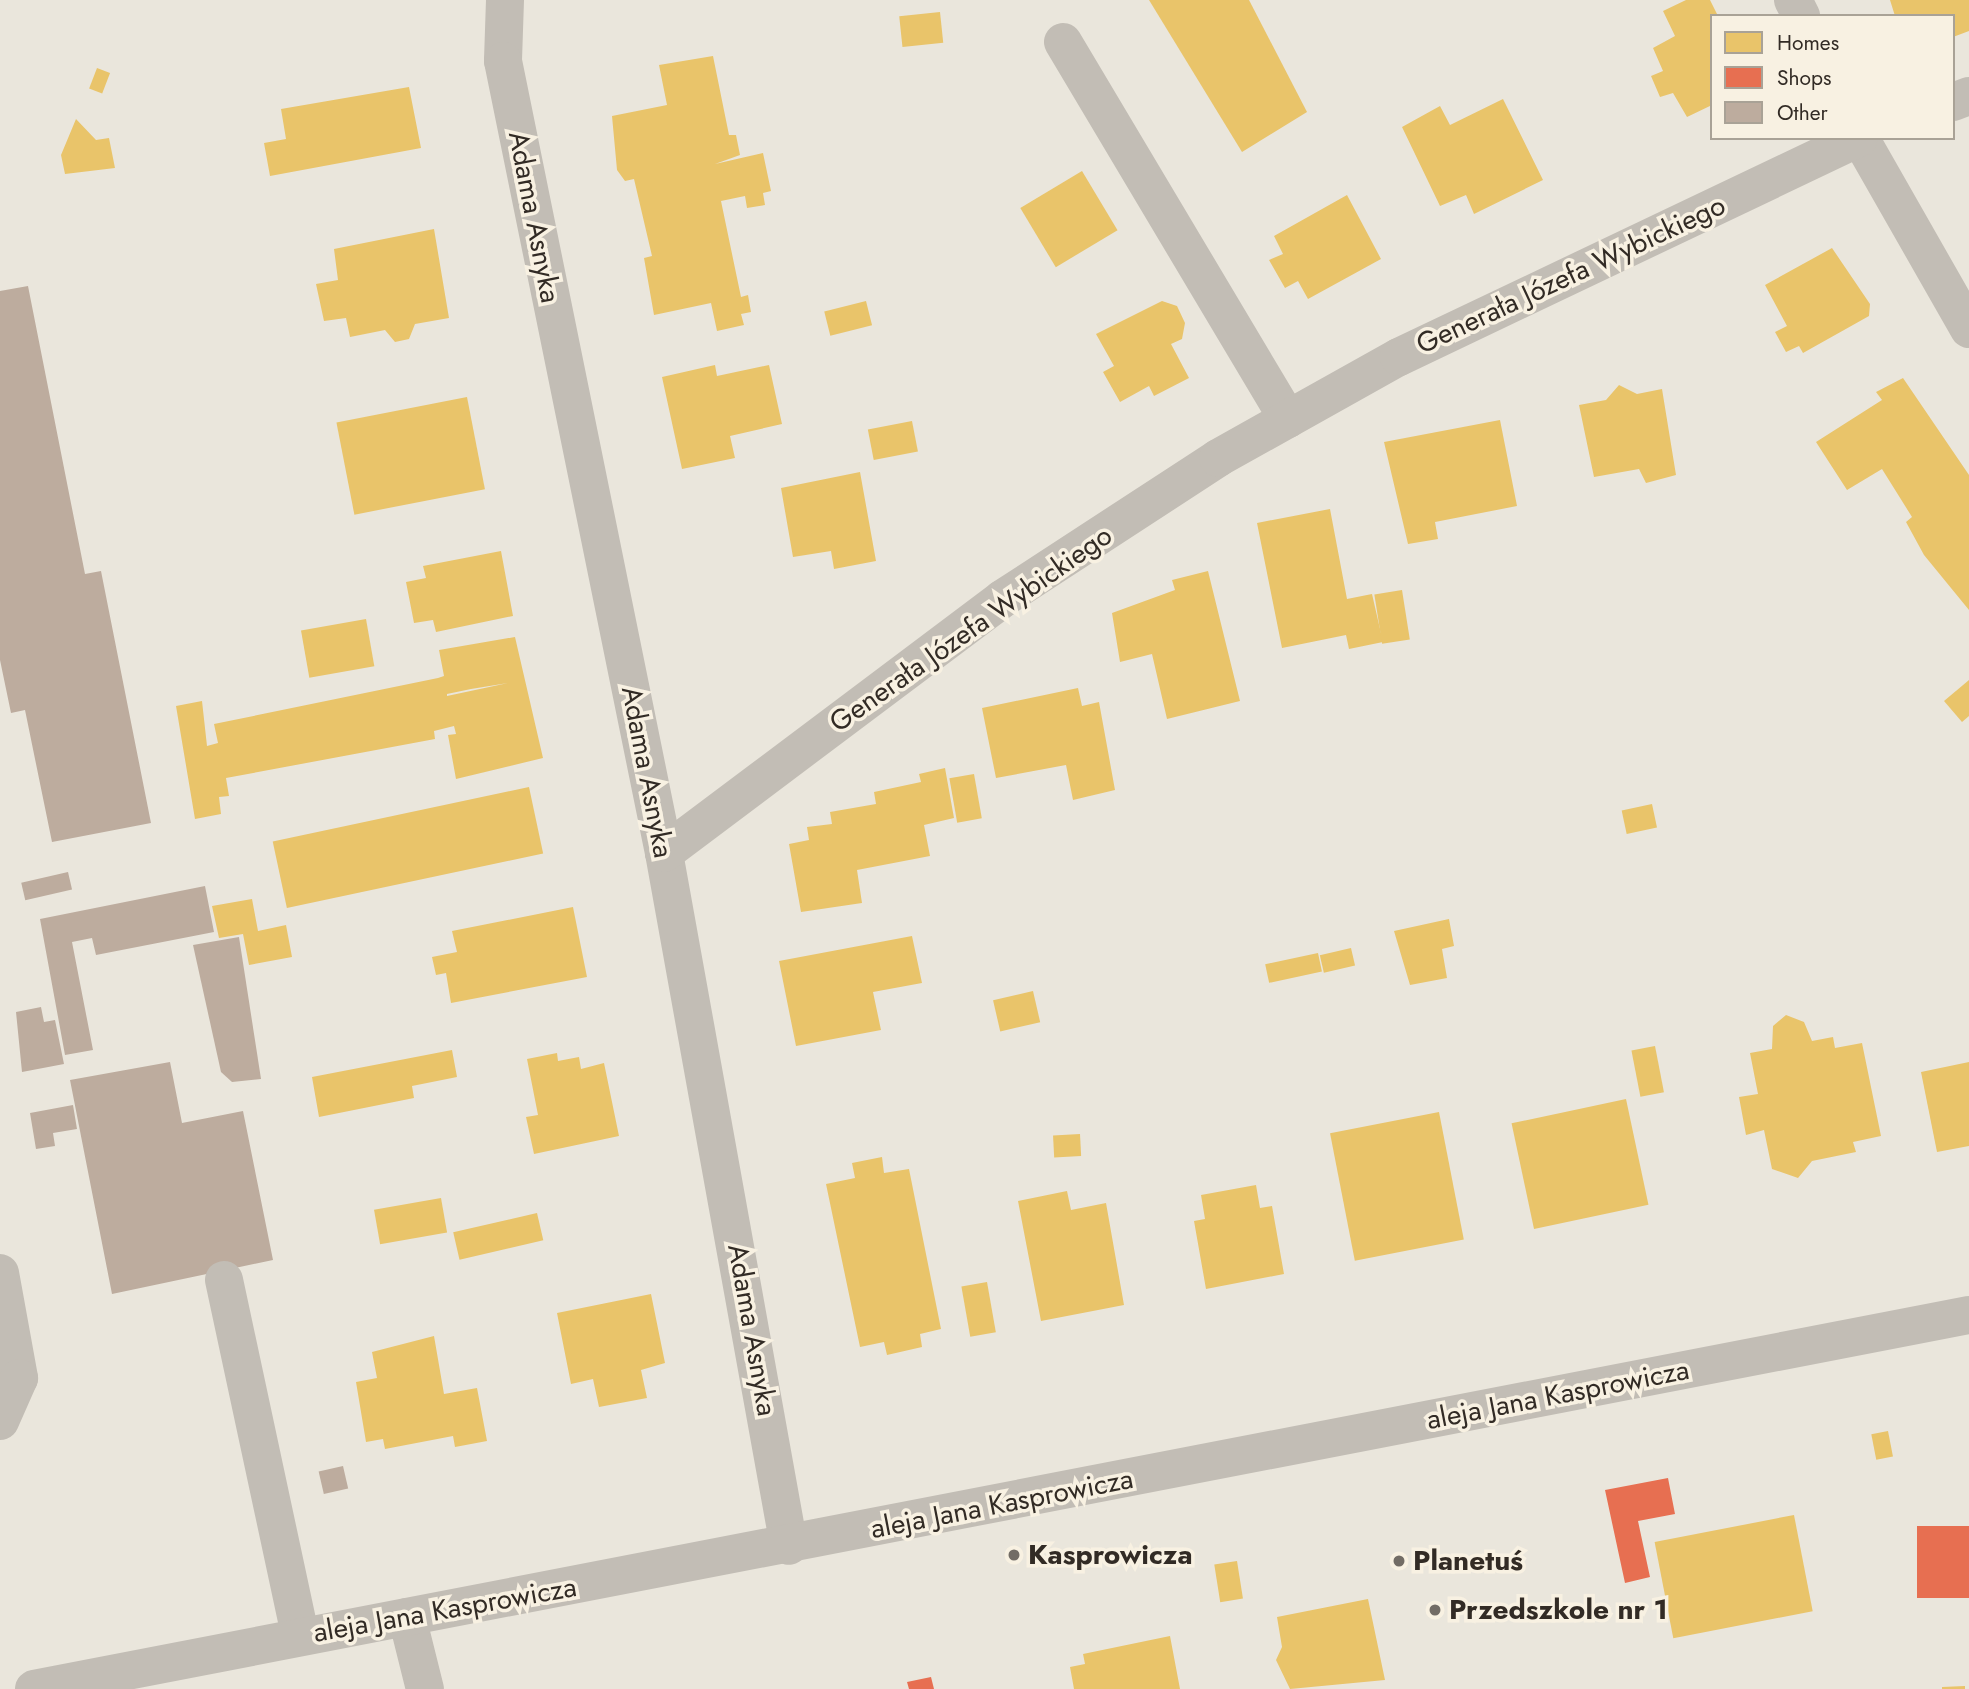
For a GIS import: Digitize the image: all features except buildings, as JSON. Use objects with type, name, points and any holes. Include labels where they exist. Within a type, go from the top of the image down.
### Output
[{"type":"street","name":"Adama Asnyka","points":[[505,0],[503,61],[664,853],[789,1546]]},
{"type":"street","points":[[1063,42],[1287,419]]},
{"type":"street","name":"Generała Józefa Wybickiego","points":[[664,853],[1002,599],[1287,419],[1399,357],[1855,140]]},
{"type":"street","points":[[1860,140],[1969,329]]},
{"type":"street","points":[[0,1273],[19,1378],[0,1421]]},
{"type":"street","points":[[224,1280],[300,1635]]},
{"type":"street","name":"aleja Jana Kasprowicza","points":[[34,1689],[300,1635],[789,1546],[1969,1315]]},
{"type":"street","points":[[407,1617],[425,1689]]},
{"type":"place","name":"Kasprowicza","points":[[1014,1555]]},
{"type":"place","name":"Planetuś","points":[[1399,1561]]},
{"type":"place","name":"Przedszkole nr 1","points":[[1435,1610]]}]
